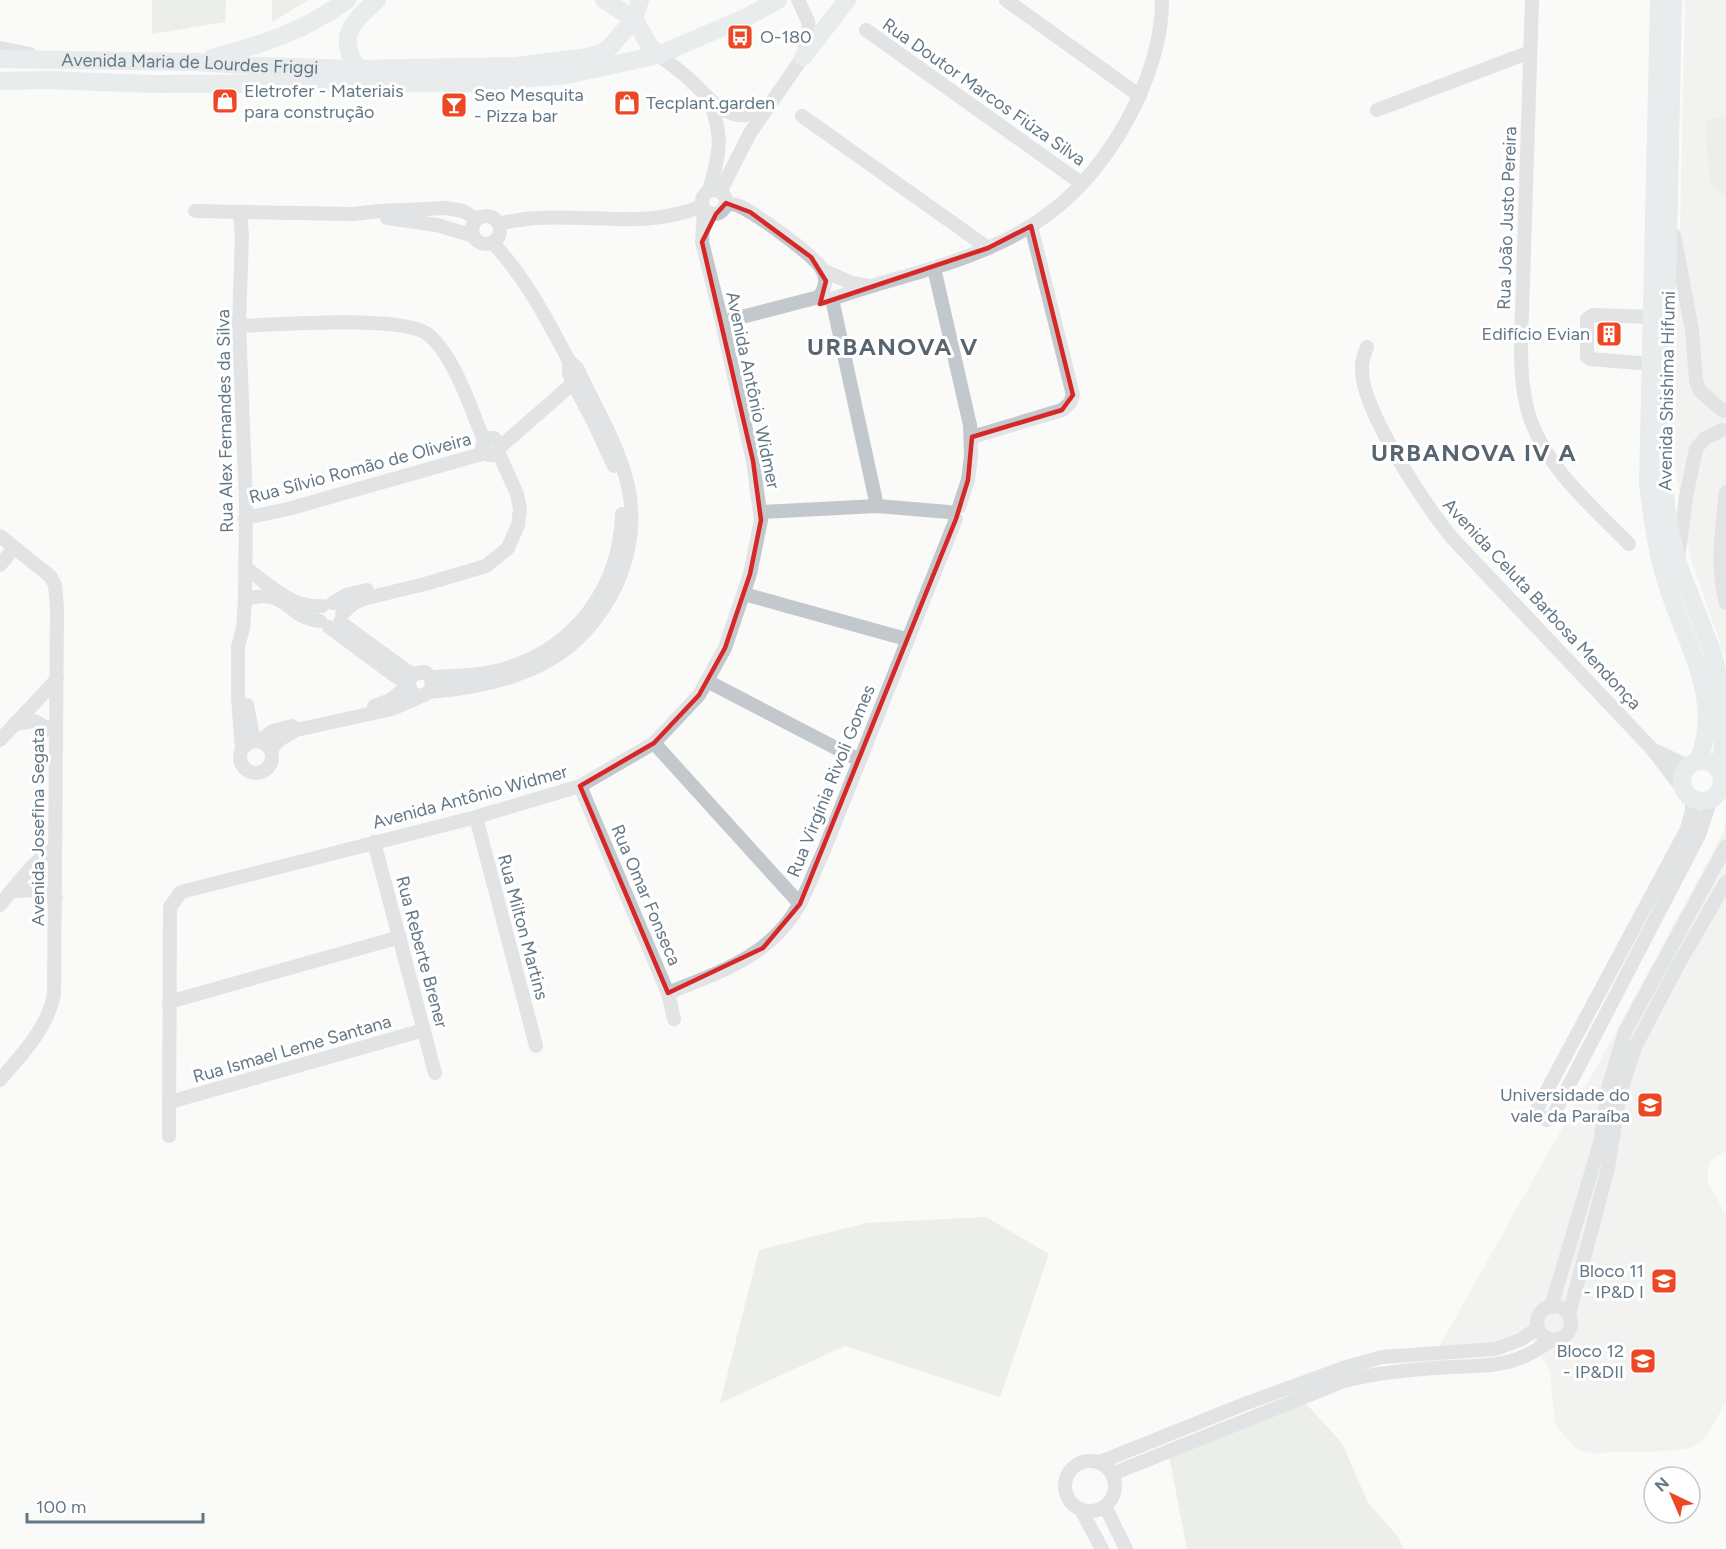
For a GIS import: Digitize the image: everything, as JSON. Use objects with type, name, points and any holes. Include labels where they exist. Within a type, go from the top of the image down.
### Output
[{"type":"street","points":[[197,62],[276,40],[347,0]]},
{"type":"street","points":[[358,69],[350,57],[346,43],[350,29],[377,0]]},
{"type":"street","points":[[595,0],[614,17],[618,38]]},
{"type":"street","points":[[604,0],[634,19],[649,45],[658,54],[687,77],[709,99],[728,111],[751,114],[772,100]]},
{"type":"street","name":"Avenida Maria de Lourdes Friggi","points":[[0,59],[197,62],[358,69],[484,67],[559,61],[588,57],[603,52],[634,19],[640,0]]},
{"type":"street","name":"Avenida Maria de Lourdes Friggi","points":[[0,81],[48,80],[154,84],[476,83],[567,75],[658,54],[749,9],[778,0]]},
{"type":"street","points":[[798,0],[808,21],[809,32],[803,57]]},
{"type":"street","points":[[713,202],[741,149],[772,100],[847,0]]},
{"type":"street","points":[[1006,0],[1140,96]]},
{"type":"street","points":[[722,322],[934,268],[988,248],[1032,226],[1075,191],[1115,141],[1140,96],[1157,43],[1162,16],[1162,0]]},
{"type":"street","name":"Rua João Justo Pereira","points":[[1532,0],[1521,343],[1521,367],[1527,406],[1531,422],[1551,460],[1567,480],[1629,544]]},
{"type":"street","name":"Avenida Shishima Hifumi","points":[[1659,0],[1651,364],[1656,482],[1678,564],[1712,651],[1723,694],[1723,743],[1720,772]]},
{"type":"street","name":"Avenida Shishima Hifumi","points":[[1673,0],[1670,208],[1654,541],[1666,584],[1702,676],[1707,706],[1706,728],[1702,751],[1693,763]]},
{"type":"street","name":"Rua Doutor Marcos Fiúza Silva","points":[[866,30],[1081,183]]},
{"type":"street","points":[[0,48],[61,60]]},
{"type":"street","points":[[1377,110],[1530,52]]},
{"type":"street","points":[[709,99],[719,128],[720,141],[713,202]]},
{"type":"street","points":[[802,116],[988,248]]},
{"type":"street","points":[[499,224],[525,218],[622,219],[667,216],[688,212],[713,202],[737,205],[802,250],[822,270],[852,283],[870,286]]},
{"type":"street","name":"Avenida Antônio Widmer","points":[[169,1136],[170,906],[181,892],[476,817],[580,786],[654,743],[699,695],[725,648],[750,574],[761,520],[753,460],[702,242],[713,202]]},
{"type":"street","points":[[352,214],[446,208],[463,211],[477,219]]},
{"type":"street","points":[[1670,208],[1692,330],[1696,381],[1700,391],[1725,409],[1721,417],[1724,434],[1704,439],[1696,449],[1686,497],[1678,564]]},
{"type":"street","points":[[195,211],[352,214],[419,222],[474,236],[480,242],[492,242],[524,281],[613,439],[628,487],[631,511],[630,544],[620,579],[592,624],[569,646],[548,661],[494,682],[424,694],[412,693],[410,681],[404,669],[318,613],[327,605],[346,595],[475,561],[499,546],[506,535],[512,515],[512,504],[492,448]]},
{"type":"street","name":"Rua Alex Fernandes da Silva","points":[[240,213],[242,235],[239,326],[245,518],[245,600],[243,628],[238,647],[238,697],[242,749]]},
{"type":"street","points":[[474,236],[472,227],[477,219],[490,216],[499,224],[499,234],[492,242]]},
{"type":"street","points":[[972,437],[1062,410],[1070,403],[1073,395],[1072,383],[1032,226]]},
{"type":"street","name":"Rua Virgínia Rivoli Gomes","points":[[668,993],[724,970],[763,948],[783,930],[800,904],[859,760],[968,480],[972,437],[934,268]]},
{"type":"street","points":[[822,270],[825,296],[877,506]]},
{"type":"street","points":[[1651,364],[1590,360],[1587,357],[1587,319],[1593,315],[1652,316]]},
{"type":"street","points":[[239,326],[379,322],[406,326],[427,333],[452,366],[517,494],[520,509],[518,525],[508,548],[486,566],[425,584],[363,598],[333,621],[308,619],[273,596],[260,595],[245,600]]},
{"type":"street","name":"Avenida Celuta Barbosa Mendonça","points":[[1367,347],[1361,369],[1370,403],[1405,470],[1434,516],[1461,548],[1695,795]]},
{"type":"street","points":[[431,677],[495,671],[546,651],[572,630],[603,592],[613,570],[622,526],[621,496],[608,452],[574,373]]},
{"type":"street","name":"Rua Sílvio Romão de Oliveira","points":[[245,518],[288,509],[492,448],[574,373]]},
{"type":"street","points":[[1726,492],[1720,561],[1726,603]]},
{"type":"street","points":[[760,512],[877,506],[954,513]]},
{"type":"street","name":"Avenida Josefina Segata","points":[[0,536],[50,576],[56,590],[57,679],[55,985],[52,1005],[40,1030],[0,1080]]},
{"type":"street","points":[[0,565],[14,548]]},
{"type":"street","points":[[245,567],[286,597],[304,605],[339,607],[333,621]]},
{"type":"street","points":[[744,594],[906,639]]},
{"type":"street","name":"Rua Alex Fernandes da Silva","points":[[243,628],[248,644],[248,716],[257,741]]},
{"type":"street","points":[[257,741],[268,746],[272,759],[271,765],[257,773],[246,770],[240,760],[242,749],[249,742],[257,741],[273,731],[370,708],[390,700],[410,681],[425,672],[431,677],[432,685],[424,694],[392,709],[296,730],[279,740],[271,750]]},
{"type":"street","points":[[0,740],[57,679]]},
{"type":"street","points":[[707,681],[859,760]]},
{"type":"street","points":[[14,724],[34,721],[56,733]]},
{"type":"street","points":[[654,743],[800,904]]},
{"type":"street","name":"Avenida Celuta Barbosa Mendonça","points":[[1652,749],[1693,763]]},
{"type":"street","points":[[1695,795],[1687,829],[1538,1107],[1537,1112],[1543,1119],[1547,1120],[1554,1114],[1699,835],[1695,795],[1682,776],[1693,763],[1711,763],[1720,772],[1722,784],[1720,790],[1695,795]]},
{"type":"street","name":"Rua Omar Fonseca","points":[[580,786],[668,993],[674,1019]]},
{"type":"street","name":"Rua Milton Martins","points":[[476,817],[536,1046]]},
{"type":"street","name":"Rua Reberte Brener","points":[[374,842],[435,1072]]},
{"type":"street","points":[[1551,1307],[1600,1143],[1609,1085],[1625,1032],[1726,846]]},
{"type":"street","points":[[0,905],[42,857],[56,848]]},
{"type":"street","points":[[1569,1315],[1608,1168],[1620,1093],[1635,1047],[1678,965],[1726,882]]},
{"type":"street","points":[[12,891],[35,890],[56,898]]},
{"type":"street","points":[[169,1002],[399,937]]},
{"type":"street","name":"Rua Ismael Leme Santana","points":[[170,1102],[424,1030]]},
{"type":"street","points":[[1112,1474],[1344,1381],[1370,1374],[1404,1370],[1510,1362],[1538,1350],[1552,1340],[1562,1338],[1569,1331],[1571,1320],[1562,1308],[1551,1307],[1540,1314],[1538,1328],[1543,1336],[1552,1340]]},
{"type":"street","points":[[1100,1462],[1112,1474],[1115,1488],[1113,1495],[1105,1506],[1089,1511],[1073,1506],[1064,1489],[1065,1480],[1067,1473],[1078,1463],[1086,1460],[1100,1462],[1342,1368],[1382,1357],[1495,1349],[1520,1340],[1538,1328]]},
{"type":"street","points":[[1105,1506],[1126,1549]]},
{"type":"street","points":[[1081,1510],[1102,1549]]},
{"type":"highlighted area","points":[[726,203],[750,212],[811,257],[826,281],[820,304],[988,248],[1031,226],[1073,395],[1062,410],[972,437],[968,480],[956,519],[800,904],[763,948],[668,993],[580,786],[654,743],[699,695],[725,648],[750,574],[761,520],[753,461],[702,242],[716,214]]},
{"type":"shaded area","points":[[152,0],[226,0],[225,22],[152,34]]},
{"type":"shaded area","points":[[272,0],[308,0],[272,22]]},
{"type":"shaded area","points":[[1685,0],[1726,0],[1726,660],[1690,556],[1671,438],[1680,232]]},
{"type":"shaded area","points":[[1726,117],[1726,196],[1710,185],[1705,120]]},
{"type":"shaded area","name":"Universidade do vale da Paraíba","points":[[1726,819],[1726,1151],[1711,1160],[1708,1168],[1708,1182],[1726,1215],[1726,1401],[1709,1433],[1693,1447],[1674,1451],[1589,1453],[1575,1448],[1555,1424],[1550,1372],[1526,1328],[1489,1343],[1439,1347],[1601,1059],[1723,833]]},
{"type":"shaded area","points":[[986,1217],[1049,1254],[1000,1397],[845,1346],[720,1403],[759,1250],[867,1223]]},
{"type":"shaded area","points":[[1300,1397],[1342,1443],[1368,1503],[1399,1538],[1403,1549],[1187,1549],[1168,1451]]},
{"type":"place","name":"O-180","points":[[740,37]]},
{"type":"place","name":"Eletrofer - Materiais para construção","points":[[225,101]]},
{"type":"place","name":"Tecplant.garden","points":[[627,103]]},
{"type":"place","name":"Seo Mesquita - Pizza bar","points":[[454,105]]},
{"type":"place","name":"Edifício Evian","points":[[1609,334]]},
{"type":"place","name":"Universidade do vale da Paraíba","points":[[1650,1105]]},
{"type":"place","name":"Bloco 11 - IP&D I","points":[[1664,1281]]},
{"type":"place","name":"Bloco 12 - IP&DII","points":[[1643,1361]]},
{"type":"district","name":"URBANOVA V","points":[[893,347]]},
{"type":"district","name":"URBANOVA IV A","points":[[1474,453]]}]
